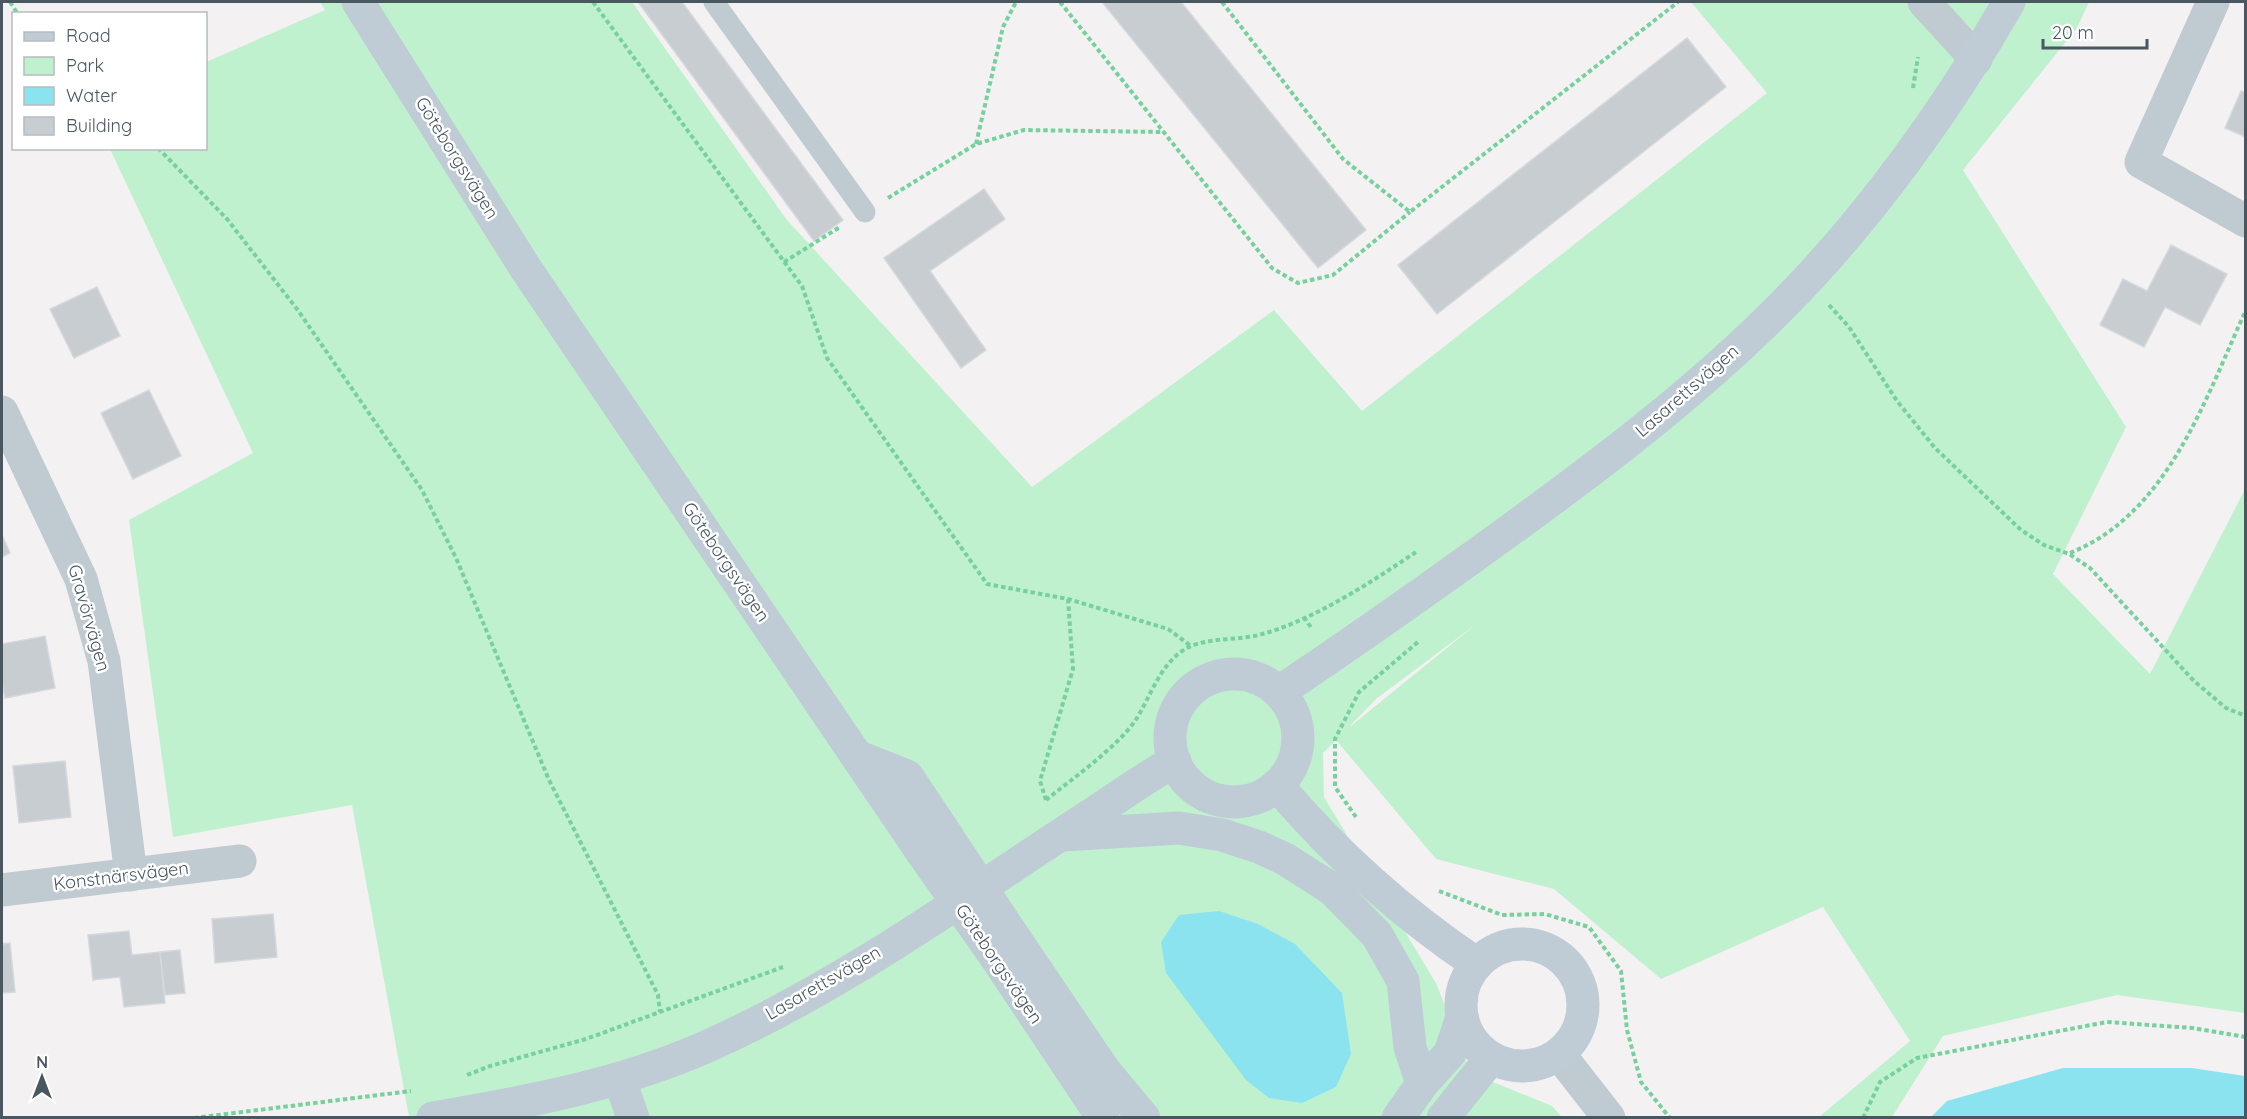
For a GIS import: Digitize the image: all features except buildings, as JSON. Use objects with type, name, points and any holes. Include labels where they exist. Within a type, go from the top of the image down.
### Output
[{"type":"street","name":"Göteborgsvägen","points":[[358,2],[526,269],[859,757],[934,844],[1005,948],[1102,1118]]},
{"type":"street","points":[[1924,2],[1976,59]]},
{"type":"street","name":"Lasarettsvägen","points":[[1279,692],[1604,461],[1695,388],[1784,304],[1854,224],[1921,137],[1976,59],[2009,2]]},
{"type":"street","points":[[2213,2],[2140,162],[2246,221]]},
{"type":"street","name":"Gravörvägen","points":[[2,412],[81,579],[104,661],[131,875]]},
{"type":"street","points":[[1242,675],[1264,681],[1279,692],[1293,712],[1299,743],[1293,762],[1277,786],[1251,800],[1224,801],[1209,796],[1191,785],[1175,761],[1171,747],[1172,721],[1184,698],[1204,682],[1217,676],[1242,675]]},
{"type":"street","name":"Lasarettsvägen","points":[[426,1103],[537,1100],[620,1080],[708,1046],[813,991],[936,918],[1175,761]]},
{"type":"street","points":[[1277,786],[1317,833],[1388,900],[1477,964]]},
{"type":"street","points":[[1060,835],[1160,828],[1222,835],[1276,855],[1332,889],[1377,935],[1403,981],[1410,1047],[1422,1084]]},
{"type":"street","name":"Konstnärsvägen","points":[[2,890],[240,861]]},
{"type":"street","points":[[1523,944],[1538,946],[1556,954],[1572,968],[1581,990],[1582,1014],[1576,1035],[1559,1054],[1549,1060],[1526,1066],[1513,1066],[1491,1058],[1477,1046],[1466,1031],[1462,1017],[1462,999],[1466,980],[1477,964],[1493,951],[1523,944]]},
{"type":"street","points":[[1005,948],[1144,1118]]},
{"type":"street","points":[[1398,1118],[1422,1084],[1450,1053],[1462,1017]]},
{"type":"street","points":[[1559,1054],[1609,1118]]},
{"type":"street","points":[[1443,1118],[1491,1058]]},
{"type":"street","points":[[620,1080],[633,1118]]},
{"type":"lane","points":[[714,2],[865,212]]},
{"type":"path","points":[[594,2],[802,286],[827,358],[987,584],[1068,599],[1168,629],[1191,646]]},
{"type":"path","points":[[1016,2],[1003,27],[976,144],[1024,130],[1164,132]]},
{"type":"path","points":[[1060,2],[1272,268],[1298,283],[1333,275],[1678,2]]},
{"type":"path","points":[[1222,2],[1343,159],[1410,212]]},
{"type":"path","points":[[1908,96],[1913,88],[1918,57]]},
{"type":"path","points":[[160,150],[227,219],[297,309],[422,490],[456,558],[549,780],[658,995],[660,1012]]},
{"type":"path","points":[[1828,305],[1849,327],[1897,401],[1935,448],[2021,530],[2044,545],[2069,554],[2090,568],[2194,681],[2226,708],[2246,716]]},
{"type":"path","points":[[2069,554],[2102,538],[2116,527],[2155,486],[2192,426],[2246,310]]},
{"type":"path","points":[[1037,808],[1096,759],[1134,723],[1162,672],[1191,646],[1260,634],[1304,617],[1374,581],[1422,548]]},
{"type":"path","points":[[1046,801],[1040,782],[1073,669],[1068,599]]},
{"type":"path","points":[[1335,739],[1335,787],[1360,823]]},
{"type":"path","points":[[1436,890],[1502,915],[1545,914],[1589,927],[1621,971],[1627,1030],[1641,1082],[1670,1118]]},
{"type":"path","points":[[458,1079],[490,1066],[586,1039],[787,966]]},
{"type":"path","points":[[1863,1118],[1880,1082],[1917,1058],[2107,1022],[2193,1028],[2246,1036]]},
{"type":"path","points":[[194,1118],[426,1103]]},
{"type":"green space","points":[[320,2],[632,2],[787,220],[1032,487],[1274,310],[1362,411],[1767,93],[1691,2],[2089,2],[2077,28],[1963,170],[2126,427],[2053,574],[2150,674],[2245,489],[2245,1013],[2117,995],[1943,1036],[1892,1117],[1819,1117],[1910,1041],[1823,907],[1661,979],[1554,889],[1436,859],[1336,740],[1323,753],[1324,797],[1436,983],[1471,1073],[1552,1106],[1562,1117],[409,1117],[352,805],[173,837],[129,520],[253,453],[110,150],[207,150],[207,62],[325,10]],"holes":[[[1475,625],[1351,726],[1376,699]]]},
{"type":"water","points":[[1219,911],[1258,924],[1295,944],[1342,993],[1351,1054],[1336,1087],[1302,1103],[1269,1098],[1246,1080],[1166,973],[1161,942],[1179,915]]},
{"type":"water","points":[[2063,1068],[2192,1068],[2245,1076],[2245,1117],[1931,1117],[1947,1101]]}]
